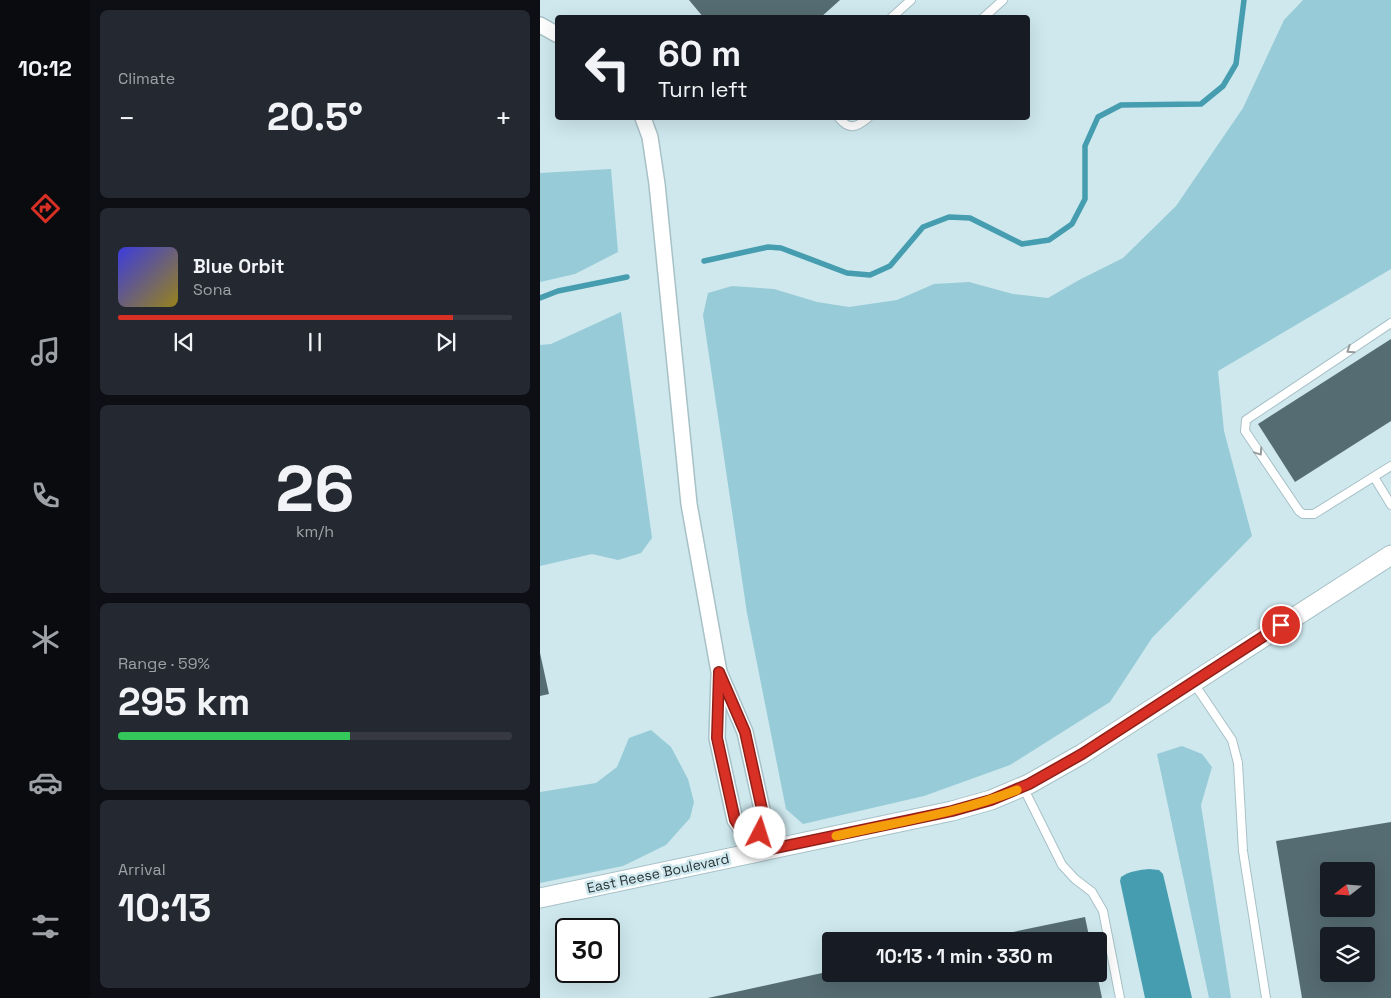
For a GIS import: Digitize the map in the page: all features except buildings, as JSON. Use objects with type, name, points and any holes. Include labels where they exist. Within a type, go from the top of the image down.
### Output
[{"type":"street","points":[[540,25],[555,33]]},
{"type":"street","points":[[644,120],[650,137],[657,184],[688,504],[719,672],[717,738],[735,820],[757,852]]},
{"type":"street","name":"East Reese Boulevard","points":[[540,898],[952,811],[991,800],[1023,787],[1082,754],[1391,555]]},
{"type":"street","points":[[719,672],[745,732],[763,814],[757,852]]},
{"type":"lane","points":[[894,15],[911,0]]},
{"type":"lane","points":[[986,15],[1004,0]]},
{"type":"lane","points":[[840,120],[845,125],[850,126],[862,123],[866,120]]},
{"type":"lane","points":[[1391,323],[1246,420],[1245,431],[1299,511],[1303,514],[1314,514],[1391,466]]},
{"type":"lane","points":[[1374,477],[1391,505]]},
{"type":"lane","points":[[1193,682],[1232,740],[1238,762],[1242,851],[1266,998]]},
{"type":"lane","points":[[1023,787],[1062,864],[1075,879],[1092,892],[1103,910],[1120,998]]},
{"type":"shaded area","points":[[1303,0],[1391,0],[1391,269],[1218,371],[1224,431],[1252,536],[1152,638],[1110,702],[1010,765],[924,796],[803,824],[786,809],[747,613],[703,315],[708,293],[732,286],[774,289],[817,302],[849,307],[897,300],[934,284],[969,282],[1013,294],[1048,298],[1123,258],[1176,206],[1243,108],[1284,20]]},
{"type":"shaded area","points":[[611,169],[618,252],[575,274],[540,282],[540,173]]},
{"type":"shaded area","points":[[621,312],[652,538],[641,553],[618,560],[592,554],[540,566],[540,345],[551,344]]},
{"type":"shaded area","points":[[651,730],[671,747],[688,779],[694,802],[690,818],[666,845],[623,866],[540,883],[540,792],[596,783],[617,767],[629,738]]},
{"type":"shaded area","points":[[1182,746],[1202,754],[1212,767],[1201,805],[1231,998],[1209,998],[1157,754]]},
{"type":"shaded area","points":[[1149,869],[1159,870],[1163,874],[1192,998],[1145,998],[1120,881],[1121,877],[1128,873]]},
{"type":"waterway","points":[[704,261],[768,247],[781,248],[847,273],[870,275],[890,266],[923,227],[949,217],[970,218],[1022,244],[1049,240],[1072,224],[1085,199],[1085,146],[1098,117],[1121,105],[1201,104],[1223,86],[1236,64],[1244,0]]},
{"type":"waterway","points":[[540,298],[558,291],[627,277]]},
{"type":"slow traffic","points":[[836,836],[952,811],[991,800],[1017,790]]},
{"type":"route","points":[[760,833],[763,814],[745,732],[719,672],[717,738],[735,820],[757,852],[952,811],[991,800],[1029,784],[1082,754],[1281,625]]}]
